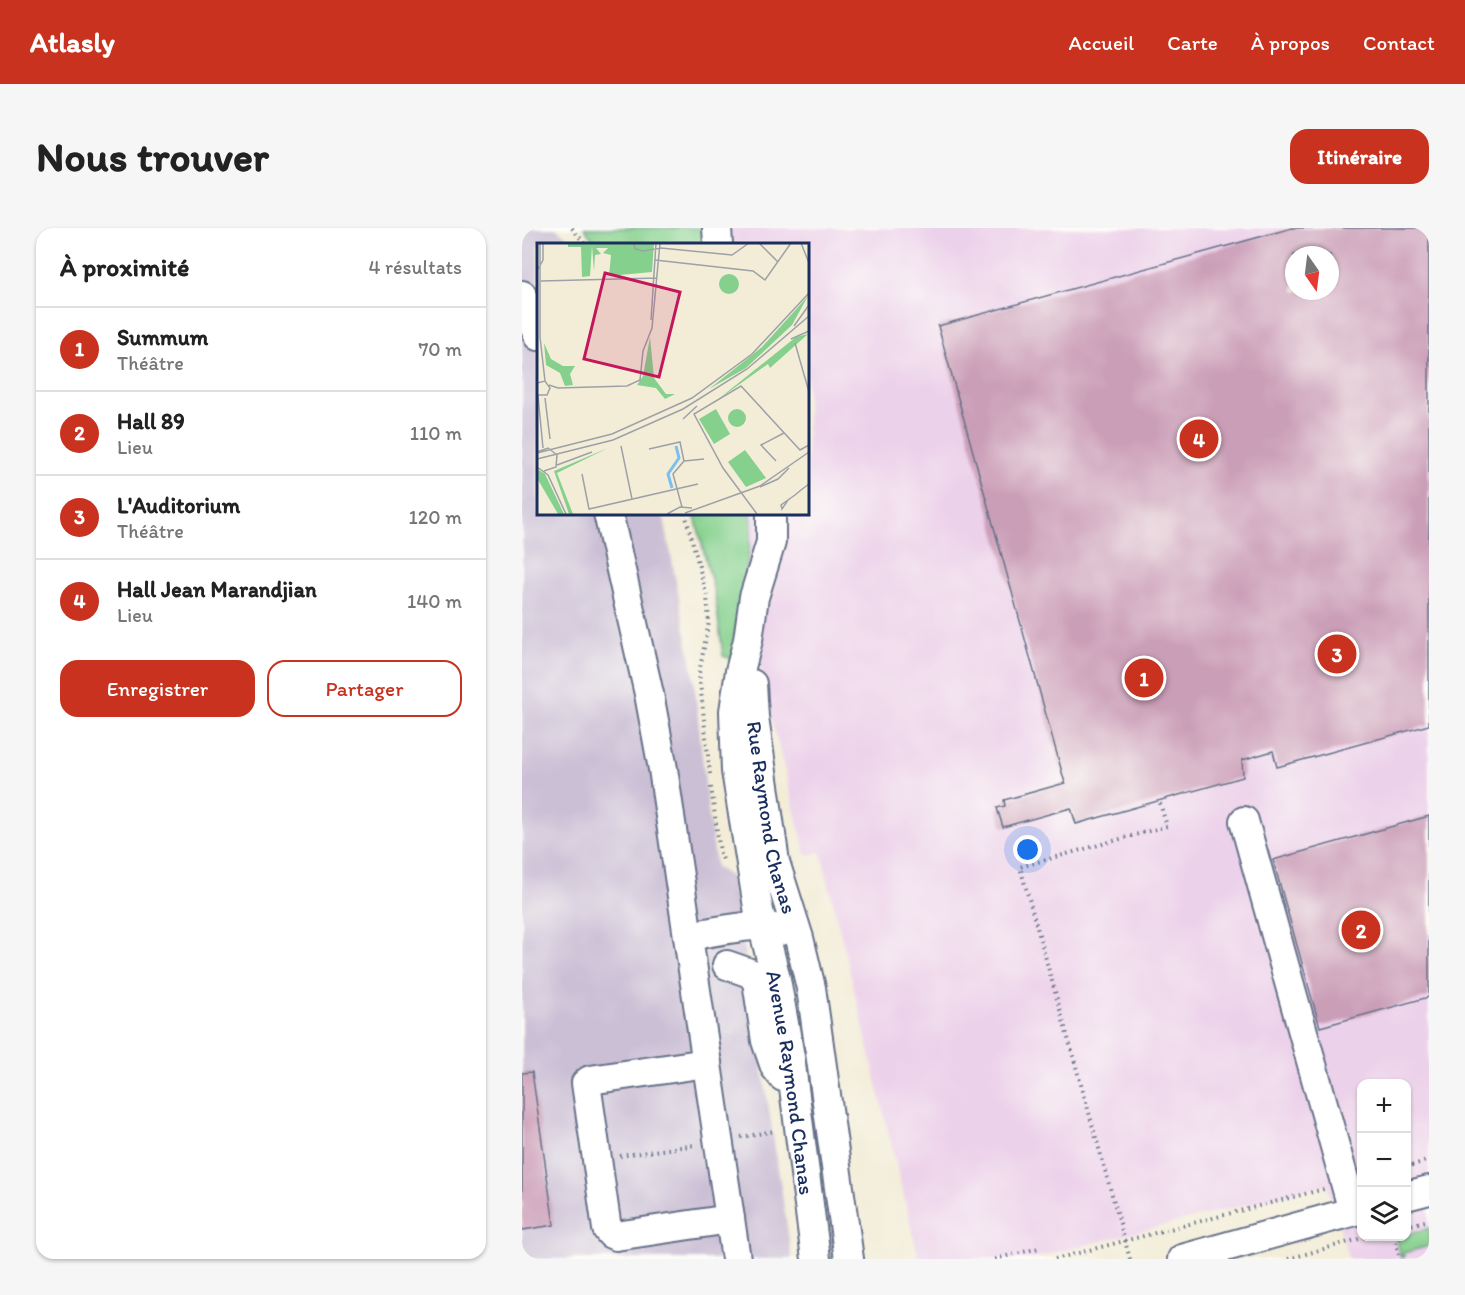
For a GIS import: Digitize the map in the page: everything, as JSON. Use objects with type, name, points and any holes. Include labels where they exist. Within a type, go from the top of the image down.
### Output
[{"type":"street","points":[[717,228],[718,243]]},
{"type":"street","points":[[522,295],[537,333]]},
{"type":"street","points":[[608,514],[650,694],[663,769],[736,1259]]},
{"type":"street","name":"Rue Raymond Chanas","points":[[771,514],[771,542],[754,597],[748,640],[754,717],[775,862],[772,924],[811,988],[849,1259]]},
{"type":"street","points":[[1182,1259],[1357,1210],[1346,1184],[1244,821]]},
{"type":"street","points":[[689,936],[772,924]]},
{"type":"street","points":[[727,965],[772,924]]},
{"type":"street","name":"Avenue Raymond Chanas","points":[[772,924],[785,976],[796,1102],[816,1259]]},
{"type":"street","points":[[694,970],[727,965],[750,973],[757,981],[766,1041],[775,1067],[788,1083],[796,1102]]},
{"type":"street","points":[[785,976],[816,1128],[821,1146],[836,1165]]},
{"type":"street","points":[[707,1063],[590,1080],[586,1083],[607,1228],[611,1234],[616,1236],[730,1219]]},
{"type":"street","points":[[1411,1195],[1429,1190]]},
{"type":"path","points":[[572,228],[584,243]]},
{"type":"path","points":[[685,514],[707,597],[709,622],[699,673],[720,853],[726,866]]},
{"type":"path","points":[[1130,1259],[1020,867],[1167,826],[1159,801]]},
{"type":"path","points":[[597,1159],[719,1141],[783,1128]]},
{"type":"path","points":[[1411,1166],[1429,1160]]},
{"type":"path","points":[[1055,1259],[1346,1184]]},
{"type":"path","points":[[1411,1225],[1429,1220]]},
{"type":"path","points":[[1288,1259],[1357,1240]]},
{"type":"path","points":[[1395,1241],[1400,1259]]},
{"type":"path","points":[[995,1259],[1039,1248]]},
{"type":"shaded area","points":[[522,228],[555,228],[566,236],[569,243],[537,243],[537,514],[663,514],[693,671],[716,867],[731,877],[743,940],[792,1259],[522,1259]]},
{"type":"shaded area","points":[[692,228],[1429,228],[1429,1259],[1349,1259],[1327,1184],[1031,1259],[919,1259],[821,852],[806,855],[765,693],[735,514],[808,514],[808,243],[694,243]]},
{"type":"green space","points":[[584,228],[706,228],[706,243],[595,243]]},
{"type":"green space","points":[[694,514],[751,514],[752,527],[735,660],[723,656],[715,595]]},
{"type":"green space","points":[[1429,1228],[1429,1246],[1403,1253],[1404,1257],[1401,1258],[1397,1241],[1411,1241],[1411,1234]]},
{"type":"building","points":[[1292,228],[1429,228],[1429,725],[1277,767],[1273,751],[1242,760],[1243,777],[1076,824],[1071,808],[1003,827],[997,808],[1005,806],[1004,800],[1065,783],[938,326]]},
{"type":"building","points":[[1429,816],[1429,997],[1320,1027],[1273,860]]},
{"type":"building","points":[[532,1072],[554,1225],[522,1230],[522,1073]]},
{"type":"place","name":"Hall Jean Marandjian","points":[[1199,439]]},
{"type":"place","name":"L'Auditorium","points":[[1337,654]]},
{"type":"place","name":"Summum","points":[[1144,678]]},
{"type":"place","name":"Hall 89","points":[[1361,930]]}]
